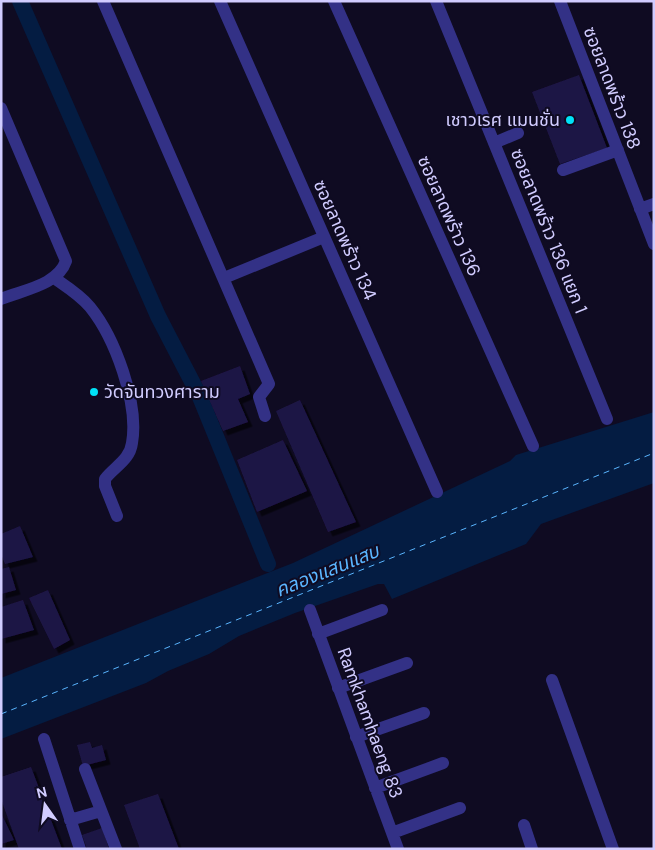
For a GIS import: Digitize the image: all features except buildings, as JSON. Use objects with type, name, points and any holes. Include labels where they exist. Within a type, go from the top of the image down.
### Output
[{"type":"street","points":[[103,1],[255,348],[269,384],[260,397],[265,416]]},
{"type":"street","name":"ซอยลาดพร้าว 134","points":[[220,1],[437,492]]},
{"type":"street","name":"ซอยลาดพร้าว 136","points":[[334,1],[533,446]]},
{"type":"street","name":"ซอยลาดพร้าว 136 แยก 1","points":[[436,1],[608,419]]},
{"type":"street","name":"ซอยลาดพร้าว 138","points":[[560,1],[654,244]]},
{"type":"street","points":[[1,108],[66,261],[63,271],[54,278],[1,299]]},
{"type":"street","points":[[494,143],[518,133]]},
{"type":"street","points":[[563,170],[618,150]]},
{"type":"street","points":[[640,209],[654,204]]},
{"type":"street","points":[[224,278],[324,237]]},
{"type":"street","points":[[54,278],[77,294],[94,314],[114,348],[128,387],[132,444],[126,459],[105,479],[117,516]]},
{"type":"street","name":"Ramkhamhaeng 83","points":[[310,610],[398,849]]},
{"type":"street","points":[[318,634],[382,610]]},
{"type":"street","points":[[338,688],[407,664]]},
{"type":"street","points":[[552,680],[613,849]]},
{"type":"street","points":[[356,737],[424,713]]},
{"type":"street","points":[[44,739],[80,849]]},
{"type":"street","points":[[375,788],[443,763]]},
{"type":"street","points":[[85,769],[116,849]]},
{"type":"street","points":[[392,833],[460,808]]},
{"type":"street","points":[[70,820],[101,811]]},
{"type":"street","points":[[524,825],[532,849]]},
{"type":"water","name":"คลองแสนแสบ","points":[[654,412],[654,483],[541,524],[526,544],[392,599],[384,584],[378,584],[295,613],[239,636],[209,654],[168,671],[146,683],[1,739],[1,678],[293,563],[510,461],[516,455]]},
{"type":"waterway","points":[[20,1],[158,316],[200,397],[268,564]]},
{"type":"ferry route","points":[[1,714],[654,453]]},
{"type":"place","name":"เชาวเรศ แมนชั่น","points":[[570,120]]},
{"type":"place","name":"วัดจันทวงศาราม","points":[[94,392]]}]
